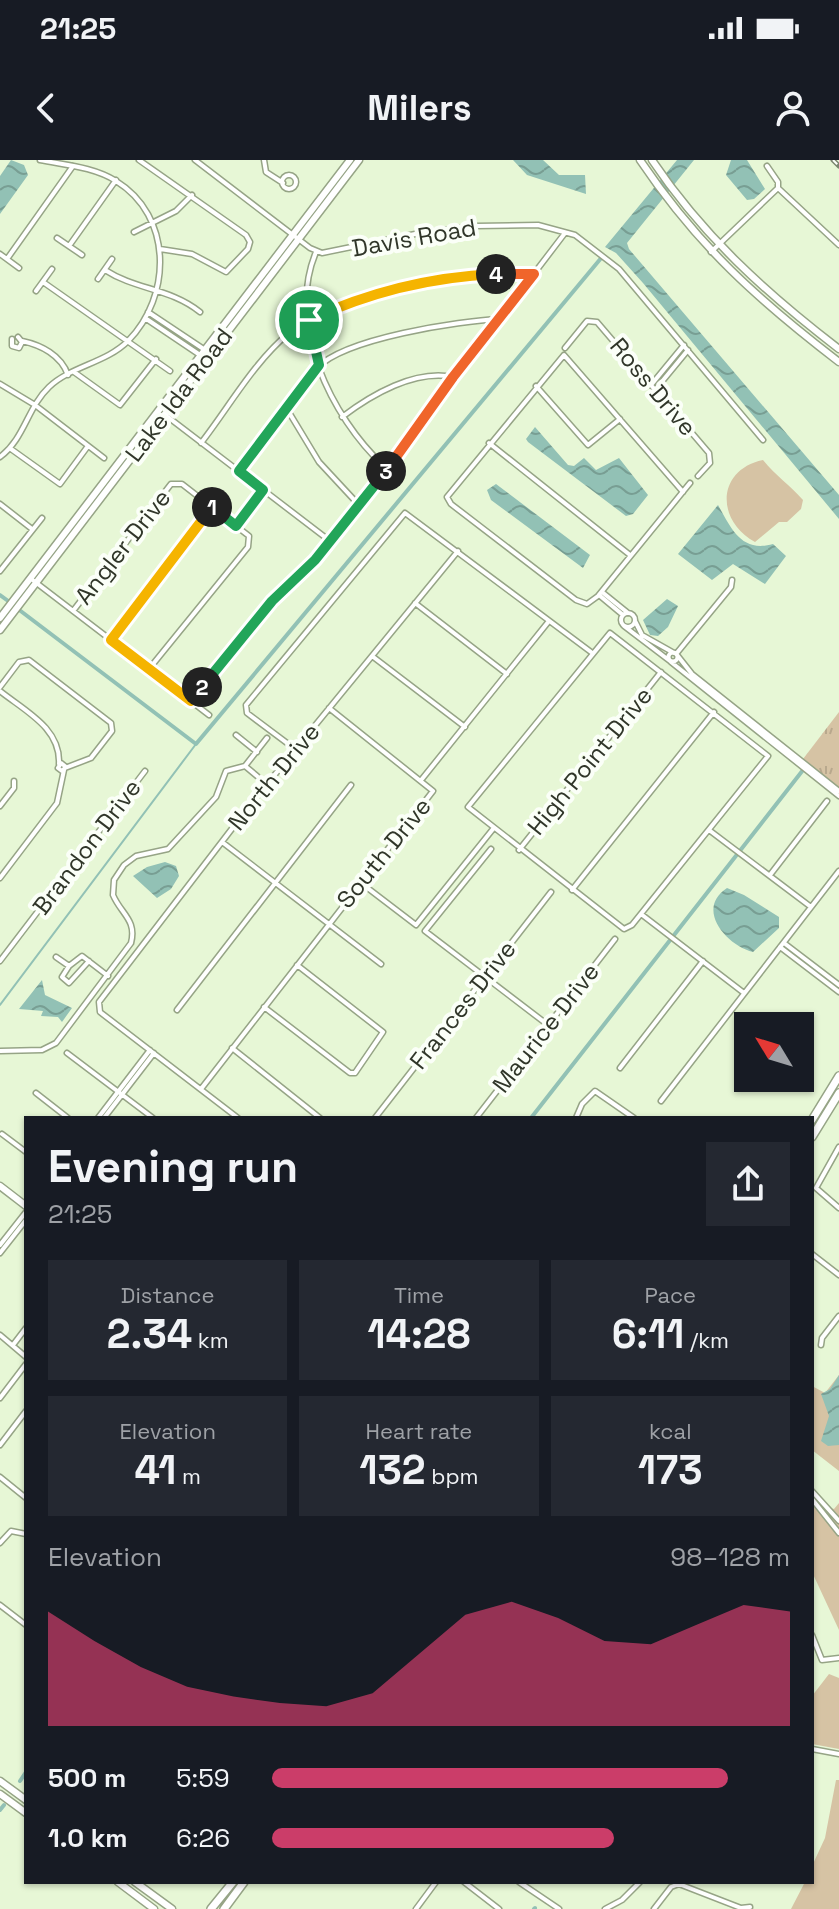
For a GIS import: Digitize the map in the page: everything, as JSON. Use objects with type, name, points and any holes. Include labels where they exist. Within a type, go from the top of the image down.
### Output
[{"type":"main road","points":[[814,1124],[839,1076]]},
{"type":"main road","points":[[814,1124],[839,1093]]},
{"type":"main road","points":[[211,1909],[231,1884]]},
{"type":"main road","points":[[224,1909],[243,1884]]},
{"type":"street","points":[[0,457],[10,448],[49,387],[115,352],[128,340],[145,318],[157,289],[160,249],[153,223],[139,200],[116,180],[73,166],[40,160]]},
{"type":"street","points":[[139,160],[192,195],[246,235],[250,242],[232,268],[223,271],[192,254],[160,249]]},
{"type":"street","name":"Davis Road","points":[[195,160],[316,252],[334,253],[420,233],[476,226],[538,225],[566,232],[594,247],[619,269],[763,440]]},
{"type":"street","points":[[264,160],[266,172],[283,183]]},
{"type":"street","name":"Lake Ida Road","points":[[0,630],[33,580],[206,355],[350,160]]},
{"type":"street","name":"Lake Ida Road","points":[[295,237],[359,160]]},
{"type":"street","points":[[640,160],[666,199],[710,253],[785,320],[839,362]]},
{"type":"street","points":[[652,160],[674,193],[718,246],[791,312],[839,349]]},
{"type":"street","points":[[7,259],[73,166]]},
{"type":"street","points":[[710,253],[778,188],[778,182],[767,166]]},
{"type":"street","points":[[69,246],[116,180]]},
{"type":"street","points":[[778,188],[839,245]]},
{"type":"street","points":[[134,232],[176,211],[192,195]]},
{"type":"street","points":[[191,701],[272,601],[330,541],[566,232]]},
{"type":"street","points":[[57,238],[82,255]]},
{"type":"street","points":[[316,252],[309,278],[309,320],[319,365],[342,417],[396,477]]},
{"type":"street","points":[[0,254],[19,268]]},
{"type":"street","points":[[98,279],[112,259]]},
{"type":"street","points":[[36,291],[52,269]]},
{"type":"street","points":[[105,270],[128,284],[174,295],[200,312]]},
{"type":"street","points":[[201,443],[281,340],[309,320],[355,300],[409,285],[478,275],[534,274]]},
{"type":"street","points":[[43,282],[170,371]]},
{"type":"street","points":[[148,312],[206,355]]},
{"type":"street","points":[[145,318],[206,355]]},
{"type":"street","points":[[239,471],[319,365],[400,334],[442,324],[500,319]]},
{"type":"street","name":"Ross Drive","points":[[565,348],[590,320],[597,322],[709,453],[711,461],[698,476]]},
{"type":"street","points":[[17,339],[44,348],[64,364],[68,375]]},
{"type":"street","points":[[653,388],[686,348]]},
{"type":"street","name":"Lake Ida Road","points":[[33,580],[164,414],[206,355]]},
{"type":"street","points":[[683,492],[564,355],[447,497],[451,504],[576,600],[587,604],[600,593],[630,555],[683,492],[690,483]]},
{"type":"street","points":[[74,372],[120,405],[156,359]]},
{"type":"street","points":[[342,417],[366,400],[401,384],[453,377]]},
{"type":"street","points":[[0,384],[35,405],[104,458]]},
{"type":"street","points":[[536,386],[588,445],[620,419]]},
{"type":"street","points":[[287,409],[319,462],[358,504]]},
{"type":"street","points":[[164,414],[330,541]]},
{"type":"street","points":[[489,443],[630,555]]},
{"type":"street","points":[[10,448],[60,484],[88,446]]},
{"type":"street","name":"Angler Drive","points":[[73,611],[173,483],[182,484],[212,507]]},
{"type":"street","points":[[236,526],[263,490]]},
{"type":"street","points":[[0,504],[32,529]]},
{"type":"street","points":[[111,640],[212,507],[247,534],[250,542],[149,669]]},
{"type":"street","points":[[295,749],[245,710],[402,515],[408,513],[591,652]]},
{"type":"street","points":[[0,571],[3,561],[42,518]]},
{"type":"street","name":"North Drive","points":[[152,1051],[98,1008],[295,749],[458,551]]},
{"type":"street","points":[[33,580],[209,715]]},
{"type":"street","points":[[670,661],[676,661],[676,654],[731,587],[732,580]]},
{"type":"street","points":[[600,593],[635,621],[642,635],[676,654],[692,674],[839,793]]},
{"type":"street","points":[[415,603],[507,674]]},
{"type":"street","name":"Lake Ida Road","points":[[0,618],[10,611]]},
{"type":"street","points":[[624,626],[625,614]]},
{"type":"street","name":"South Drive","points":[[201,1089],[432,794],[433,789],[422,779],[549,621]]},
{"type":"street","points":[[624,626],[630,627],[635,621]]},
{"type":"street","points":[[624,626],[839,793]]},
{"type":"street","points":[[610,633],[661,672],[766,751],[766,758],[630,927],[620,927],[469,811],[469,804],[591,652],[610,633]]},
{"type":"street","points":[[372,656],[465,727]]},
{"type":"street","points":[[0,878],[54,808],[62,779],[57,744],[47,728],[0,689],[24,659],[112,726],[91,758],[75,766],[62,766]]},
{"type":"street","name":"High Point Drive","points":[[519,850],[661,672]]},
{"type":"street","points":[[329,708],[422,779]]},
{"type":"street","points":[[572,890],[714,712]]},
{"type":"street","points":[[236,735],[257,752]]},
{"type":"street","points":[[0,1051],[36,1051],[51,1047],[128,950],[133,936],[129,917],[113,895],[117,874],[132,858],[168,849],[216,797],[226,771],[245,766],[267,738]]},
{"type":"street","points":[[245,766],[257,776]]},
{"type":"street","name":"Brandon Drive","points":[[0,961],[145,771]]},
{"type":"street","points":[[0,806],[14,788],[14,781]]},
{"type":"street","points":[[177,1010],[351,785]]},
{"type":"street","points":[[770,875],[827,801]]},
{"type":"street","points":[[361,883],[416,925],[493,829]]},
{"type":"street","points":[[709,830],[811,907]]},
{"type":"street","points":[[222,842],[381,964]]},
{"type":"street","points":[[491,849],[425,931],[548,1025]]},
{"type":"street","points":[[661,1101],[839,871]]},
{"type":"street","name":"Frances Drive","points":[[377,1116],[551,892]]},
{"type":"street","points":[[641,914],[744,993]]},
{"type":"street","name":"Maurice Drive","points":[[478,1116],[615,939]]},
{"type":"street","points":[[782,945],[839,985]]},
{"type":"street","points":[[782,945],[839,992]]},
{"type":"street","points":[[89,961],[69,983],[62,977],[80,955],[89,961],[108,976]]},
{"type":"street","points":[[56,957],[69,966]]},
{"type":"street","points":[[620,1068],[703,961]]},
{"type":"street","points":[[264,1007],[353,1073],[383,1037],[383,1032],[296,965]]},
{"type":"street","points":[[232,1048],[317,1116]]},
{"type":"street","points":[[100,1116],[152,1051],[235,1116]]},
{"type":"street","points":[[67,1053],[150,1116]]},
{"type":"street","points":[[577,1116],[591,1092],[600,1093],[631,1116]]},
{"type":"street","points":[[36,1093],[65,1116]]},
{"type":"street","points":[[105,1116],[120,1093]]},
{"type":"street","points":[[2,1134],[24,1150]]},
{"type":"street","points":[[838,1149],[816,1185],[820,1195],[839,1208]]},
{"type":"street","points":[[0,1186],[24,1207]]},
{"type":"street","points":[[0,1245],[24,1212]]},
{"type":"street","points":[[0,1253],[24,1223]]},
{"type":"street","points":[[814,1256],[839,1275]]},
{"type":"street","points":[[821,1345],[822,1338],[839,1316]]},
{"type":"street","points":[[13,1345],[24,1331]]},
{"type":"street","points":[[0,1335],[24,1355]]},
{"type":"street","points":[[0,1398],[24,1367]]},
{"type":"street","points":[[0,1445],[24,1414]]},
{"type":"street","points":[[0,1477],[24,1493]]},
{"type":"street","points":[[814,1493],[839,1521]]},
{"type":"street","points":[[814,1501],[838,1530]]},
{"type":"street","points":[[0,1543],[14,1530],[24,1533]]},
{"type":"street","points":[[0,1605],[24,1623]]},
{"type":"street","points":[[814,1640],[822,1660],[839,1658]]},
{"type":"street","points":[[814,1749],[839,1754]]},
{"type":"street","points":[[0,1781],[24,1799]]},
{"type":"street","points":[[0,1794],[24,1812]]},
{"type":"street","points":[[121,1884],[154,1909]]},
{"type":"street","points":[[138,1884],[172,1909]]},
{"type":"street","points":[[416,1909],[435,1884]]},
{"type":"street","points":[[466,1884],[495,1908]]},
{"type":"street","points":[[522,1884],[559,1909]]},
{"type":"street","points":[[605,1909],[622,1900],[638,1884]]},
{"type":"street","points":[[654,1909],[671,1887],[679,1884],[741,1908],[750,1907]]},
{"type":"green space","points":[[763,460],[803,500],[801,509],[787,522],[779,522],[755,542],[733,522],[727,497],[736,474]]},
{"type":"green space","points":[[839,712],[839,788],[803,759]]},
{"type":"green space","points":[[839,1375],[839,1471],[814,1452],[814,1387],[825,1393]]},
{"type":"green space","points":[[839,1503],[839,1630],[814,1576],[814,1504],[834,1509]]},
{"type":"green space","points":[[829,1674],[839,1678],[839,1749],[814,1744],[814,1693]]},
{"type":"green space","points":[[836,1780],[839,1780],[839,1909],[791,1909],[804,1884],[814,1884],[814,1862],[825,1838]]},
{"type":"water","points":[[11,160],[24,165],[28,175],[0,214],[0,176]]},
{"type":"water","points":[[513,160],[543,160],[559,175],[585,175],[586,194],[527,175]]},
{"type":"water","points":[[677,160],[694,160],[627,243],[629,249],[839,495],[839,519],[643,283],[616,253],[605,247]]},
{"type":"water","points":[[731,160],[747,160],[765,189],[754,199],[747,200],[726,175]]},
{"type":"water","points":[[535,427],[568,465],[574,466],[584,458],[596,470],[619,458],[648,495],[633,514],[626,516],[528,442],[526,439]]},
{"type":"water","points":[[496,484],[590,555],[583,568],[491,500],[487,490]]},
{"type":"water","points":[[718,505],[733,530],[745,542],[762,546],[773,544],[786,556],[765,584],[733,564],[712,580],[678,554]]},
{"type":"water","points":[[667,599],[678,606],[668,627],[658,636],[650,635],[643,620]]},
{"type":"water","points":[[165,862],[176,866],[179,876],[171,889],[157,898],[133,876],[147,867]]},
{"type":"water","points":[[727,888],[779,917],[779,928],[753,952],[724,934],[714,916],[718,896]]},
{"type":"water","points":[[42,980],[45,995],[72,1008],[62,1022],[58,1017],[41,1016],[43,1011],[19,1009]]},
{"type":"water","points":[[839,1375],[839,1445],[828,1446],[821,1441],[829,1416],[821,1394],[830,1389]]},
{"type":"waterway","points":[[18,609],[196,744],[602,257]]},
{"type":"waterway","points":[[0,595],[11,603]]},
{"type":"waterway","points":[[0,1005],[196,744]]},
{"type":"waterway","points":[[533,1116],[803,770]]},
{"type":"waterway","points":[[20,1781],[24,1775]]},
{"type":"waterway","points":[[0,1810],[4,1805]]},
{"type":"railway","points":[[833,160],[839,166]]},
{"type":"route","points":[[534,274],[453,377],[387,466],[388,470],[384,470],[315,560],[272,601],[191,701],[111,640],[212,507],[236,526],[263,490],[239,471],[319,365],[309,320],[355,300],[438,279],[534,274]]}]
